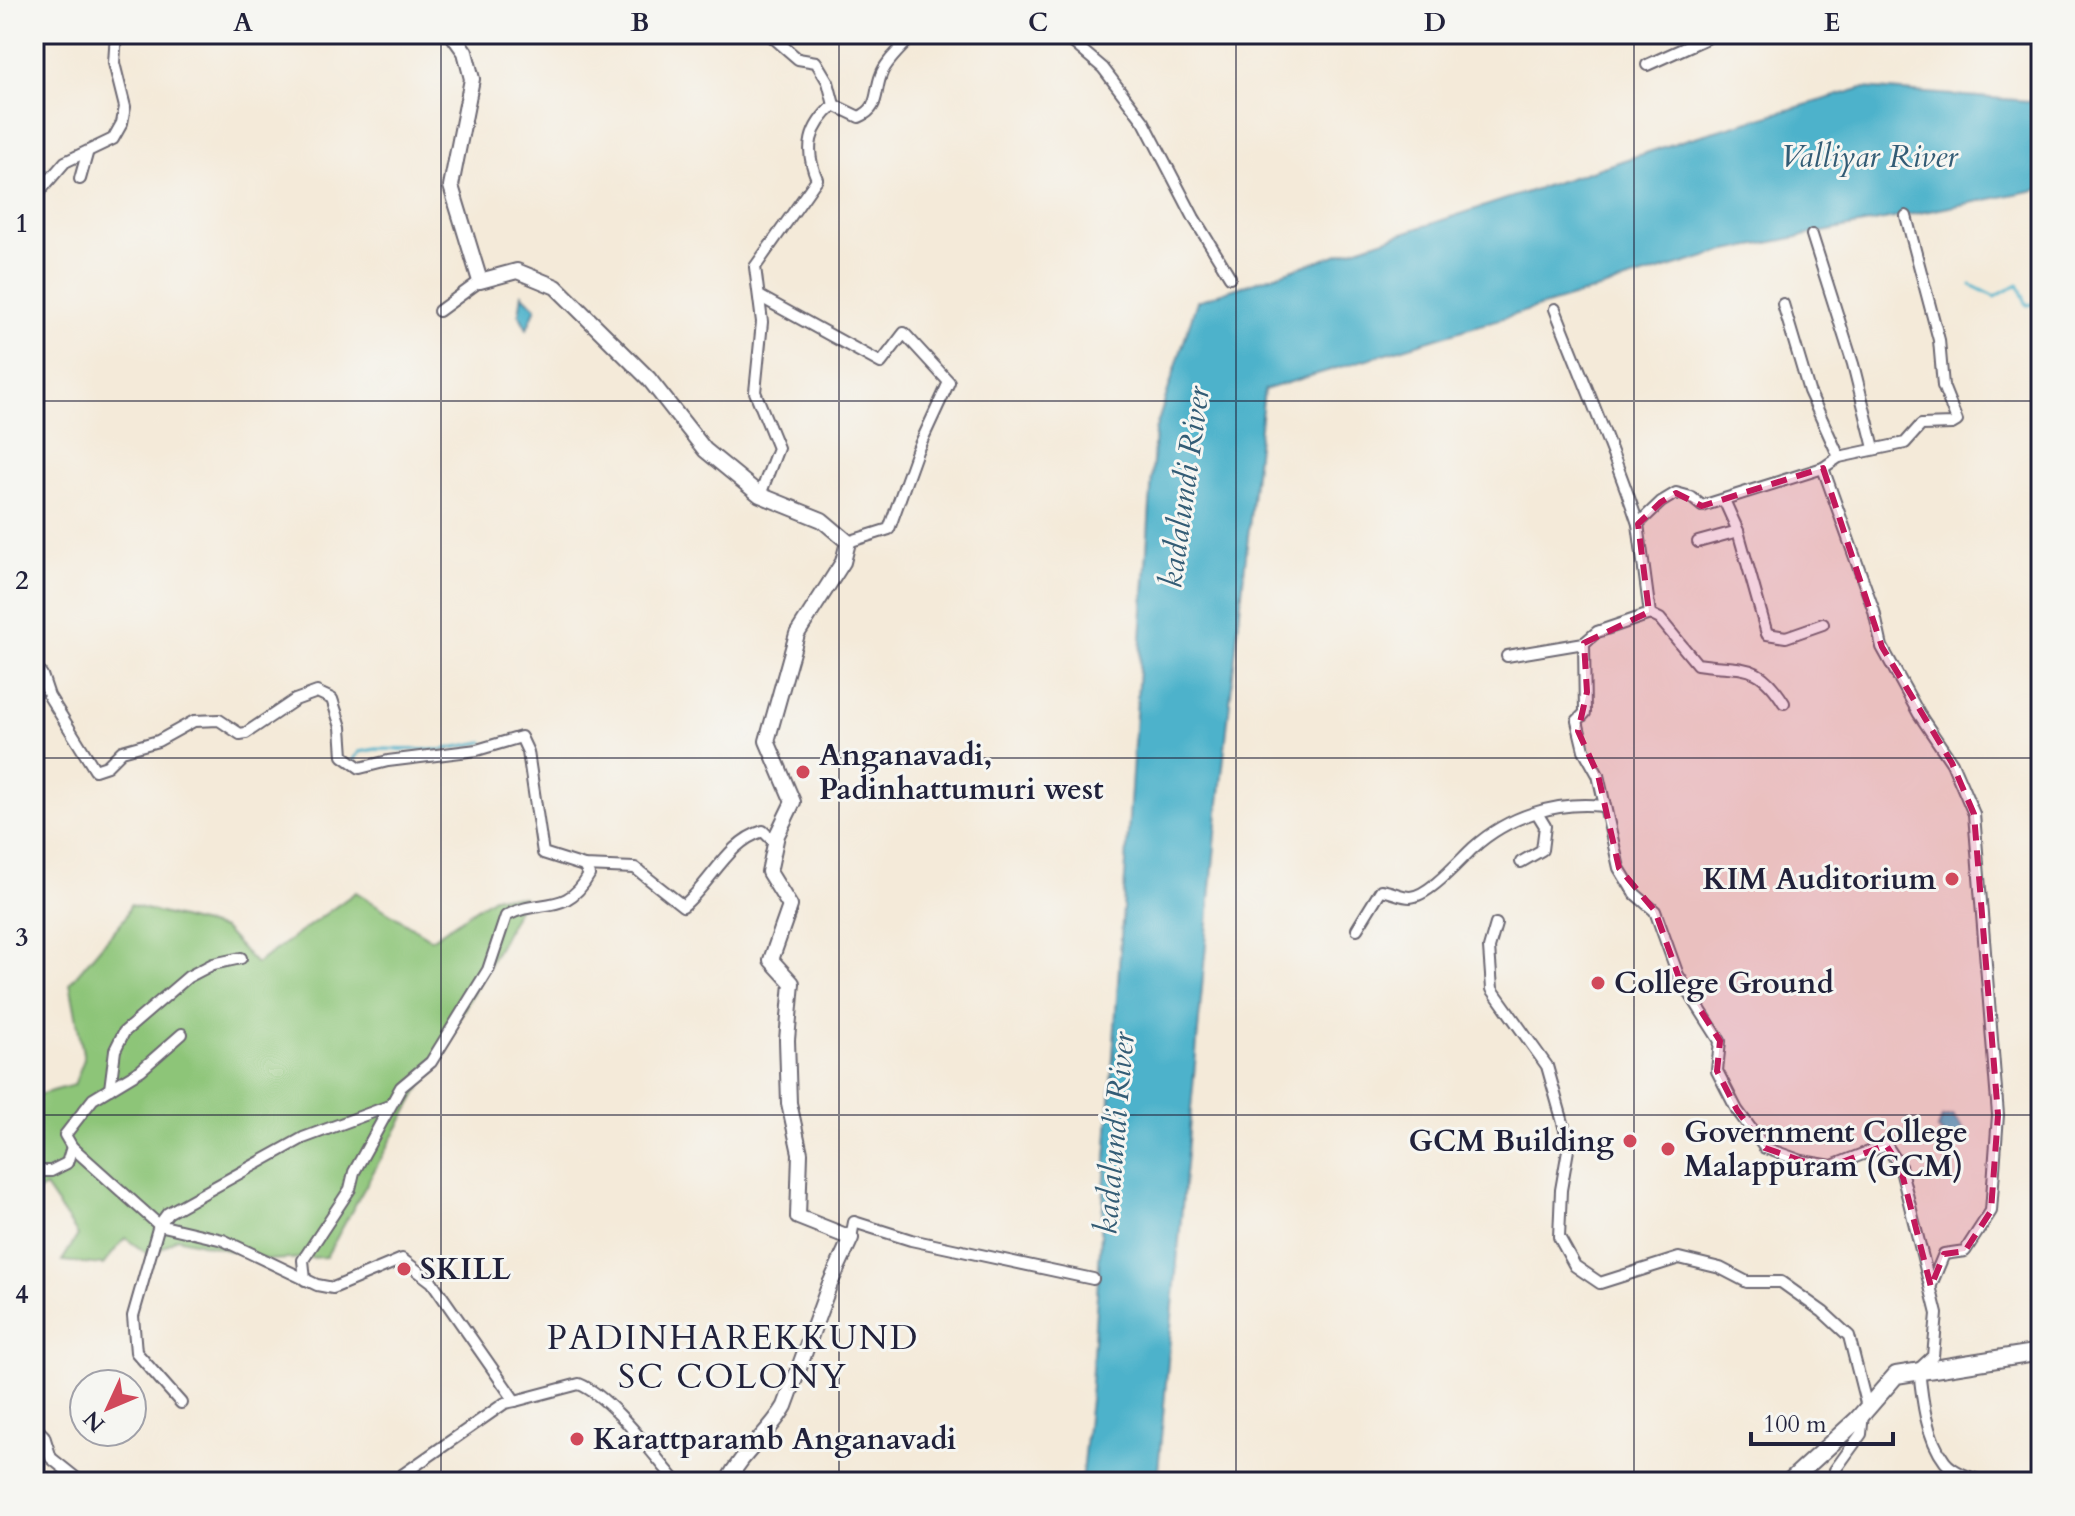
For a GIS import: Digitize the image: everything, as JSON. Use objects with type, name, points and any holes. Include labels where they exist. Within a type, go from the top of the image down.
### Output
[{"type":"main road","points":[[452,34],[465,52],[472,79],[451,186],[480,281],[517,271],[556,287],[649,379],[705,450],[760,495],[822,520],[848,542],[843,562],[797,634],[767,741],[793,802],[775,843],[769,872],[790,906],[771,960],[792,983],[787,1040],[789,1103],[800,1153],[798,1217],[851,1238],[829,1286],[785,1406],[777,1420],[738,1459],[727,1482]]},
{"type":"main road","points":[[1789,1482],[1896,1375],[2041,1352]]},
{"type":"street","points":[[34,198],[65,162],[113,139],[122,123],[125,107],[114,63],[116,34]]},
{"type":"street","points":[[769,34],[798,59],[816,62],[828,82],[834,105],[859,117],[867,113],[879,97],[881,74],[913,34]]},
{"type":"street","points":[[1063,34],[1103,68],[1144,122],[1194,218],[1230,277]]},
{"type":"street","points":[[1647,65],[1709,35]]},
{"type":"street","points":[[760,495],[778,448],[755,392],[762,322],[755,267],[817,179],[809,161],[809,138],[820,118],[834,105]]},
{"type":"street","points":[[80,179],[87,154]]},
{"type":"street","points":[[1638,524],[1661,502],[1676,493],[1691,497],[1702,506],[1823,468],[1839,457],[1905,443],[1921,425],[1952,424],[1957,421],[1943,386],[1939,340],[1906,216]]},
{"type":"street","points":[[1812,235],[1853,364],[1874,448]]},
{"type":"street","points":[[439,311],[480,281]]},
{"type":"street","points":[[759,296],[881,363],[904,333],[949,382],[917,451],[889,529],[848,542]]},
{"type":"street","points":[[1783,304],[1809,391],[1839,457]]},
{"type":"street","points":[[1555,309],[1593,410],[1609,439],[1638,524],[1650,614]]},
{"type":"street","points":[[1823,468],[1874,611],[1882,647],[1895,676],[1952,763],[1974,814],[1998,1115],[1991,1211],[1965,1251],[1944,1254],[1931,1287]]},
{"type":"street","points":[[1724,500],[1738,531],[1767,634],[1786,637],[1823,624]]},
{"type":"street","points":[[1698,542],[1738,531]]},
{"type":"street","points":[[1507,656],[1584,643],[1597,632],[1650,614],[1660,619],[1697,664],[1759,672],[1771,681],[1784,703]]},
{"type":"street","points":[[1584,643],[1587,692],[1585,713],[1577,721],[1584,750],[1598,775],[1619,868],[1635,894],[1655,911],[1678,975],[1720,1041],[1717,1071],[1737,1110],[1765,1148],[1832,1166],[1886,1145],[1900,1166],[1937,1314],[1933,1356],[1919,1369],[1932,1435],[1946,1463],[1962,1474],[1985,1482]]},
{"type":"street","points":[[34,664],[42,675],[49,696],[95,770],[107,766],[122,751],[158,741],[194,721],[219,720],[240,734],[246,733],[295,700],[317,692],[332,699],[341,727],[343,756],[360,768],[477,750],[521,737],[528,752],[543,853],[584,866],[635,868],[683,906],[702,890],[744,837],[763,831],[775,843]]},
{"type":"street","points":[[1357,929],[1381,890],[1408,897],[1422,893],[1491,834],[1514,819],[1576,803],[1603,806]]},
{"type":"street","points":[[1521,862],[1542,850],[1545,826],[1537,813]]},
{"type":"street","points":[[305,1280],[303,1260],[350,1189],[354,1172],[401,1087],[431,1062],[488,970],[506,916],[528,905],[545,908],[562,903],[577,893],[589,875],[584,866]]},
{"type":"street","points":[[1496,924],[1489,948],[1492,989],[1547,1066],[1564,1116],[1569,1144],[1561,1190],[1559,1237],[1575,1266],[1600,1283],[1679,1258],[1720,1268],[1747,1282],[1781,1282],[1823,1312],[1849,1336],[1865,1409],[1861,1434],[1835,1470],[1842,1482]]},
{"type":"street","points":[[110,1089],[115,1050],[124,1032],[188,977],[213,964],[241,958]]},
{"type":"street","points":[[182,1034],[141,1070],[93,1099],[65,1135],[72,1147],[159,1225],[223,1240],[305,1280],[333,1288],[402,1259],[432,1282],[515,1401]]},
{"type":"street","points":[[181,1403],[136,1352],[133,1316],[159,1225],[168,1213],[303,1138],[389,1103],[388,1108]]},
{"type":"street","points":[[34,1165],[40,1171],[51,1171],[67,1163],[72,1147]]},
{"type":"street","points":[[851,1238],[854,1222],[911,1240],[1093,1279]]},
{"type":"street","points":[[392,1482],[505,1403],[579,1384],[610,1408],[677,1482]]},
{"type":"street","points":[[34,1426],[44,1436],[47,1453],[81,1482]]},
{"type":"highlighted area","points":[[1823,468],[1882,647],[1952,763],[1974,814],[1998,1115],[1991,1211],[1965,1251],[1944,1254],[1931,1287],[1900,1166],[1886,1145],[1832,1166],[1802,1161],[1765,1148],[1737,1110],[1717,1071],[1720,1041],[1678,975],[1655,911],[1619,868],[1598,775],[1578,731],[1587,692],[1584,643],[1649,612],[1638,524],[1661,502],[1676,493],[1702,506]]},
{"type":"green space","points":[[356,892],[431,939],[495,896],[523,897],[503,939],[326,1257],[269,1260],[177,1238],[151,1256],[125,1238],[103,1265],[62,1261],[78,1235],[45,1187],[34,1195],[34,1096],[74,1085],[84,1059],[70,983],[125,918],[130,905],[223,929],[256,964]]},
{"type":"water","name":"Valliyar River","points":[[1863,88],[2041,102],[2041,189],[1722,252],[1264,390],[1218,812],[1157,1482],[1081,1482],[1090,1399],[1155,431],[1197,301],[1688,139]]},
{"type":"water","points":[[522,294],[536,308],[527,329],[519,314]]},
{"type":"water","points":[[1953,1116],[1964,1130],[1962,1143],[1948,1141],[1938,1129],[1942,1118]]},
{"type":"waterway","points":[[1971,285],[1995,297],[2018,284],[2027,305],[2041,303]]},
{"type":"waterway","points":[[353,761],[359,752],[376,749],[440,750],[483,742]]},
{"type":"place","name":"Anganavadi, Padinhattumuri west","points":[[803,772]]},
{"type":"place","name":"KIM Auditorium","points":[[1952,879]]},
{"type":"place","name":"College Ground","points":[[1598,983]]},
{"type":"place","name":"GCM Building","points":[[1630,1141]]},
{"type":"place","name":"Government College Malappuram (GCM)","points":[[1668,1149]]},
{"type":"place","name":"SKILL","points":[[404,1269]]},
{"type":"place","name":"Karattparamb Anganavadi","points":[[577,1439]]},
{"type":"district","name":"PADINHAREKKUND SC COLONY","points":[[733,1356]]},
{"type":"water label","name":"kadalundi River","points":[[1184,487]]},
{"type":"water label","name":"kadalundi River","points":[[1114,1133]]}]
